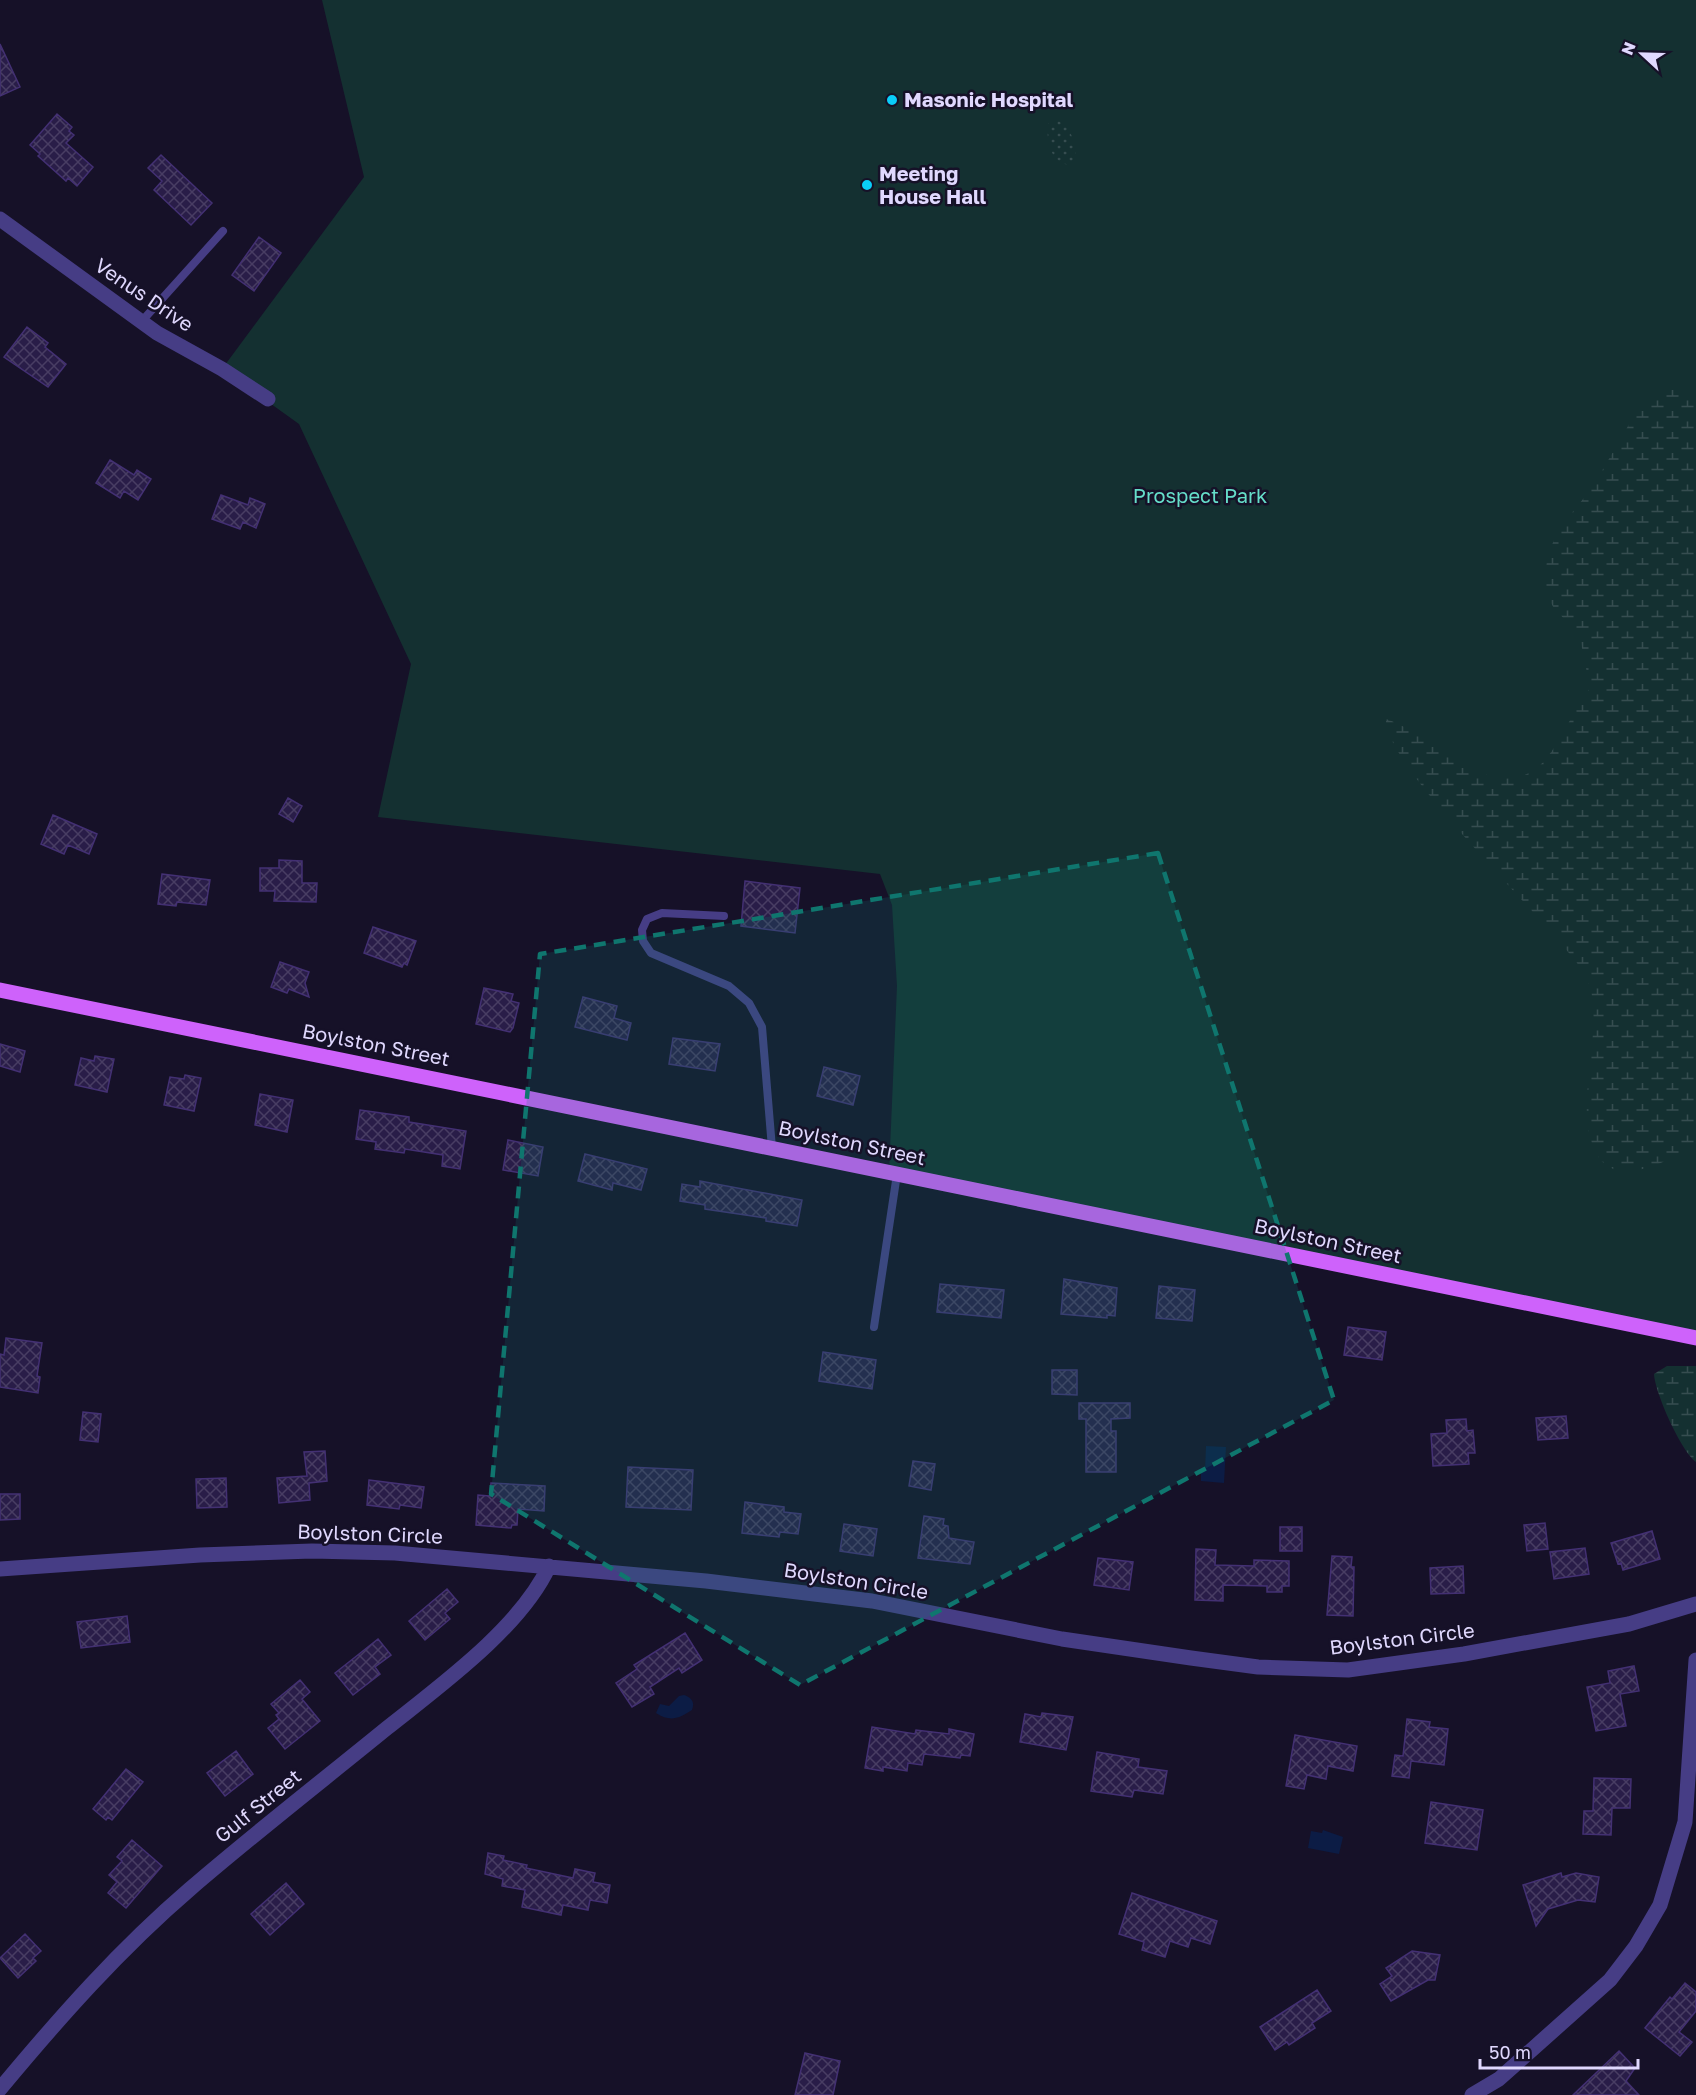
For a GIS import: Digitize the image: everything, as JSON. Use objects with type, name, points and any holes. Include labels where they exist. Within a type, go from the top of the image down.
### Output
[{"type":"main road","name":"Boylston Street","points":[[0,990],[1696,1338]]},
{"type":"street","name":"Venus Drive","points":[[0,219],[142,321],[268,399]]},
{"type":"street","name":"Boylston Circle","points":[[0,1569],[200,1555],[312,1551],[395,1552],[549,1566],[872,1601],[1062,1639],[1258,1667],[1348,1670],[1464,1654],[1629,1624],[1696,1604]]},
{"type":"street","name":"Gulf Street","points":[[0,2089],[55,2022],[145,1930],[220,1864],[444,1683],[521,1611],[538,1590],[549,1566]]},
{"type":"street","points":[[1472,2095],[1499,2079],[1611,1980],[1636,1946],[1660,1905],[1685,1822],[1696,1660]]},
{"type":"lane","points":[[142,321],[223,231]]},
{"type":"lane","points":[[724,916],[662,913],[647,919],[642,930],[643,941],[651,953],[729,986],[748,1003],[762,1027],[772,1148]]},
{"type":"lane","points":[[874,1327],[897,1174]]},
{"type":"highlighted area","points":[[1158,853],[1334,1400],[800,1685],[491,1494],[540,954]]},
{"type":"green space","name":"Prospect Park","points":[[322,0],[1696,0],[1696,1338],[889,1173],[897,986],[892,905],[880,874],[378,817],[411,664],[299,424],[222,369],[364,177]]},
{"type":"green space","points":[[1053,119],[1064,125],[1073,139],[1076,156],[1070,165],[1058,160],[1051,150],[1048,124]]},
{"type":"green space","points":[[1678,387],[1696,392],[1696,1145],[1658,1164],[1629,1171],[1616,1170],[1605,1164],[1596,1153],[1589,1132],[1587,1109],[1593,1010],[1590,989],[1582,970],[1470,843],[1411,771],[1392,741],[1386,719],[1404,727],[1465,765],[1486,775],[1507,778],[1527,774],[1546,759],[1590,688],[1579,633],[1555,610],[1547,596],[1544,576],[1548,555],[1558,530],[1592,488],[1638,409],[1657,392]]},
{"type":"green space","points":[[1667,1366],[1696,1366],[1696,1462],[1676,1434],[1655,1383],[1654,1374]]},
{"type":"water","points":[[1206,1446],[1226,1447],[1224,1483],[1201,1481],[1201,1472],[1205,1471]]},
{"type":"water","points":[[684,1695],[692,1701],[692,1710],[674,1718],[666,1718],[656,1713],[660,1704],[669,1706],[679,1696]]},
{"type":"water","points":[[1323,1830],[1343,1837],[1339,1854],[1308,1848],[1311,1831],[1322,1833]]},
{"type":"building","points":[[0,44],[20,87],[0,96]]},
{"type":"building","points":[[57,114],[72,127],[69,131],[74,135],[66,143],[93,167],[77,186],[68,178],[66,181],[38,156],[40,154],[30,145]]},
{"type":"building","points":[[161,155],[212,203],[191,225],[154,190],[162,181],[148,168]]},
{"type":"building","points":[[259,237],[281,253],[254,291],[232,275]]},
{"type":"building","points":[[27,327],[48,343],[45,347],[66,364],[48,387],[4,357]]},
{"type":"building","points":[[110,460],[134,475],[137,470],[151,479],[138,500],[124,491],[120,498],[96,483]]},
{"type":"building","points":[[221,495],[248,505],[250,498],[265,504],[256,528],[243,522],[240,529],[212,519]]},
{"type":"building","points":[[288,798],[302,806],[293,822],[279,814]]},
{"type":"building","points":[[53,815],[97,834],[89,854],[68,845],[64,854],[41,844]]},
{"type":"building","points":[[279,860],[302,861],[302,883],[317,883],[316,902],[274,901],[275,891],[260,891],[260,868],[279,868]]},
{"type":"building","points":[[162,874],[210,880],[206,905],[177,902],[176,906],[158,904]]},
{"type":"building","points":[[745,881],[800,888],[795,933],[741,926]]},
{"type":"building","points":[[373,927],[416,941],[407,965],[404,963],[402,967],[364,953]]},
{"type":"building","points":[[280,962],[309,972],[305,983],[309,997],[289,989],[287,993],[271,987]]},
{"type":"building","points":[[484,988],[513,994],[511,1001],[519,1003],[510,1032],[476,1024]]},
{"type":"building","points":[[583,997],[617,1006],[614,1018],[631,1023],[627,1040],[575,1027]]},
{"type":"building","points":[[673,1038],[720,1044],[715,1071],[669,1064]]},
{"type":"building","points":[[0,1044],[25,1051],[20,1072],[0,1066]]},
{"type":"building","points":[[95,1056],[114,1059],[107,1092],[75,1085],[81,1058],[94,1061]]},
{"type":"building","points":[[824,1067],[860,1076],[853,1105],[817,1096]]},
{"type":"building","points":[[185,1075],[201,1078],[194,1111],[164,1105],[170,1077],[184,1079]]},
{"type":"building","points":[[260,1094],[293,1100],[287,1132],[255,1125]]},
{"type":"building","points":[[360,1110],[409,1117],[409,1122],[466,1131],[460,1169],[442,1166],[443,1155],[405,1149],[404,1153],[375,1149],[376,1142],[356,1139]]},
{"type":"building","points":[[508,1140],[543,1147],[538,1176],[503,1170]]},
{"type":"building","points":[[585,1154],[647,1169],[641,1190],[613,1183],[612,1190],[578,1181]]},
{"type":"building","points":[[700,1181],[802,1200],[797,1226],[766,1221],[766,1218],[705,1209],[705,1205],[680,1201],[682,1184],[700,1187]]},
{"type":"building","points":[[1064,1279],[1117,1288],[1115,1316],[1107,1315],[1107,1318],[1061,1314]]},
{"type":"building","points":[[940,1284],[1004,1290],[1001,1318],[937,1312]]},
{"type":"building","points":[[1159,1286],[1195,1290],[1192,1321],[1156,1318]]},
{"type":"building","points":[[1348,1327],[1386,1332],[1382,1360],[1344,1355]]},
{"type":"building","points":[[6,1338],[42,1343],[37,1376],[40,1377],[38,1393],[0,1387],[0,1354],[4,1355]]},
{"type":"building","points":[[823,1352],[876,1360],[872,1389],[819,1381]]},
{"type":"building","points":[[1052,1370],[1077,1370],[1077,1395],[1052,1394]]},
{"type":"building","points":[[1079,1403],[1130,1403],[1130,1418],[1111,1419],[1111,1431],[1116,1431],[1116,1472],[1086,1472],[1086,1419],[1079,1419]]},
{"type":"building","points":[[83,1412],[101,1414],[98,1442],[80,1440]]},
{"type":"building","points":[[1566,1416],[1568,1438],[1538,1440],[1536,1418]]},
{"type":"building","points":[[1466,1419],[1467,1431],[1473,1430],[1475,1453],[1468,1453],[1469,1464],[1433,1466],[1431,1434],[1447,1433],[1446,1420]]},
{"type":"building","points":[[325,1451],[327,1481],[309,1483],[310,1500],[279,1503],[277,1478],[307,1476],[304,1452]]},
{"type":"building","points":[[913,1461],[935,1464],[931,1490],[909,1486]]},
{"type":"building","points":[[628,1467],[693,1470],[691,1510],[626,1507]]},
{"type":"building","points":[[226,1478],[227,1507],[197,1508],[196,1479]]},
{"type":"building","points":[[369,1480],[424,1487],[421,1508],[400,1505],[399,1509],[367,1505]]},
{"type":"building","points":[[491,1483],[545,1486],[544,1511],[518,1509],[517,1525],[512,1525],[511,1528],[476,1525],[478,1495],[490,1496]]},
{"type":"building","points":[[0,1494],[20,1494],[20,1519],[0,1520]]},
{"type":"building","points":[[745,1502],[784,1507],[784,1512],[801,1514],[798,1534],[780,1532],[779,1537],[742,1533]]},
{"type":"building","points":[[924,1516],[944,1519],[943,1525],[948,1526],[949,1538],[974,1542],[970,1564],[918,1558]]},
{"type":"building","points":[[1545,1523],[1548,1549],[1527,1551],[1524,1525]]},
{"type":"building","points":[[844,1524],[877,1529],[873,1556],[840,1551]]},
{"type":"building","points":[[1280,1527],[1302,1527],[1302,1551],[1280,1551]]},
{"type":"building","points":[[1652,1531],[1660,1559],[1623,1570],[1621,1563],[1618,1564],[1611,1543]]},
{"type":"building","points":[[1585,1548],[1589,1574],[1554,1579],[1550,1552]]},
{"type":"building","points":[[1196,1549],[1216,1550],[1215,1565],[1254,1566],[1254,1560],[1289,1561],[1289,1586],[1282,1586],[1282,1592],[1267,1592],[1267,1586],[1223,1585],[1223,1601],[1195,1600]]},
{"type":"building","points":[[1332,1556],[1352,1557],[1351,1567],[1354,1567],[1353,1616],[1327,1615]]},
{"type":"building","points":[[1098,1558],[1133,1562],[1129,1590],[1094,1585]]},
{"type":"building","points":[[1463,1566],[1464,1593],[1431,1594],[1430,1568]]},
{"type":"building","points":[[447,1589],[458,1602],[445,1613],[450,1619],[425,1640],[409,1621]]},
{"type":"building","points":[[127,1616],[130,1642],[81,1648],[77,1622]]},
{"type":"building","points":[[685,1633],[702,1660],[682,1673],[679,1668],[650,1687],[654,1694],[632,1707],[616,1683],[637,1669],[634,1665]]},
{"type":"building","points":[[378,1639],[391,1655],[375,1667],[380,1674],[353,1695],[335,1673]]},
{"type":"building","points":[[1634,1666],[1639,1691],[1620,1694],[1626,1726],[1596,1731],[1587,1687],[1610,1683],[1608,1671]]},
{"type":"building","points":[[300,1680],[310,1692],[302,1699],[320,1721],[285,1749],[268,1728],[279,1719],[276,1715],[279,1713],[271,1704]]},
{"type":"building","points":[[1042,1713],[1073,1717],[1066,1750],[1020,1742],[1025,1714],[1041,1717]]},
{"type":"building","points":[[1407,1719],[1430,1722],[1429,1727],[1448,1729],[1444,1765],[1411,1761],[1409,1778],[1392,1776],[1395,1755],[1403,1756]]},
{"type":"building","points":[[872,1727],[915,1734],[916,1730],[949,1734],[949,1729],[974,1734],[970,1756],[961,1755],[960,1758],[924,1754],[922,1765],[908,1763],[907,1771],[883,1767],[883,1771],[865,1768]]},
{"type":"building","points":[[1295,1735],[1357,1746],[1353,1771],[1328,1766],[1326,1779],[1307,1775],[1304,1789],[1286,1786]]},
{"type":"building","points":[[236,1751],[253,1774],[225,1796],[207,1773]]},
{"type":"building","points":[[1097,1752],[1139,1759],[1138,1767],[1167,1771],[1163,1794],[1134,1790],[1132,1797],[1091,1791]]},
{"type":"building","points":[[126,1769],[143,1782],[112,1820],[108,1817],[106,1820],[93,1809]]},
{"type":"building","points":[[1594,1778],[1631,1779],[1630,1808],[1612,1808],[1611,1835],[1583,1834],[1584,1811],[1593,1811]]},
{"type":"building","points":[[1431,1802],[1483,1810],[1477,1850],[1425,1843]]},
{"type":"building","points":[[132,1840],[162,1866],[126,1908],[108,1893],[117,1882],[109,1875],[122,1861],[117,1857]]},
{"type":"building","points":[[488,1853],[504,1856],[503,1860],[527,1865],[526,1868],[573,1878],[575,1869],[595,1873],[593,1882],[610,1885],[607,1903],[590,1900],[588,1910],[563,1905],[561,1915],[522,1907],[525,1890],[502,1886],[503,1879],[485,1874]]},
{"type":"building","points":[[1561,1873],[1562,1877],[1576,1873],[1599,1877],[1595,1902],[1578,1900],[1548,1909],[1536,1926],[1523,1885]]},
{"type":"building","points":[[286,1883],[304,1904],[270,1935],[251,1914]]},
{"type":"building","points":[[1132,1893],[1217,1921],[1210,1944],[1191,1938],[1188,1947],[1170,1941],[1165,1957],[1142,1950],[1144,1942],[1119,1934]]},
{"type":"building","points":[[25,1934],[41,1951],[33,1958],[36,1961],[18,1978],[0,1958]]},
{"type":"building","points":[[1412,1951],[1440,1955],[1435,1980],[1428,1980],[1391,2001],[1380,1984],[1392,1976],[1386,1968]]},
{"type":"building","points":[[1685,1983],[1696,1992],[1696,2011],[1679,2032],[1692,2042],[1680,2056],[1645,2028],[1670,1997],[1672,1999]]},
{"type":"building","points":[[1317,1990],[1331,2011],[1312,2023],[1315,2028],[1289,2045],[1287,2042],[1275,2050],[1260,2027]]},
{"type":"building","points":[[1619,2051],[1635,2068],[1626,2081],[1639,2095],[1573,2095]]},
{"type":"building","points":[[805,2053],[840,2061],[833,2095],[795,2095]]},
{"type":"place","name":"Masonic Hospital","points":[[892,100]]},
{"type":"place","name":"Meeting House Hall","points":[[867,185]]}]
